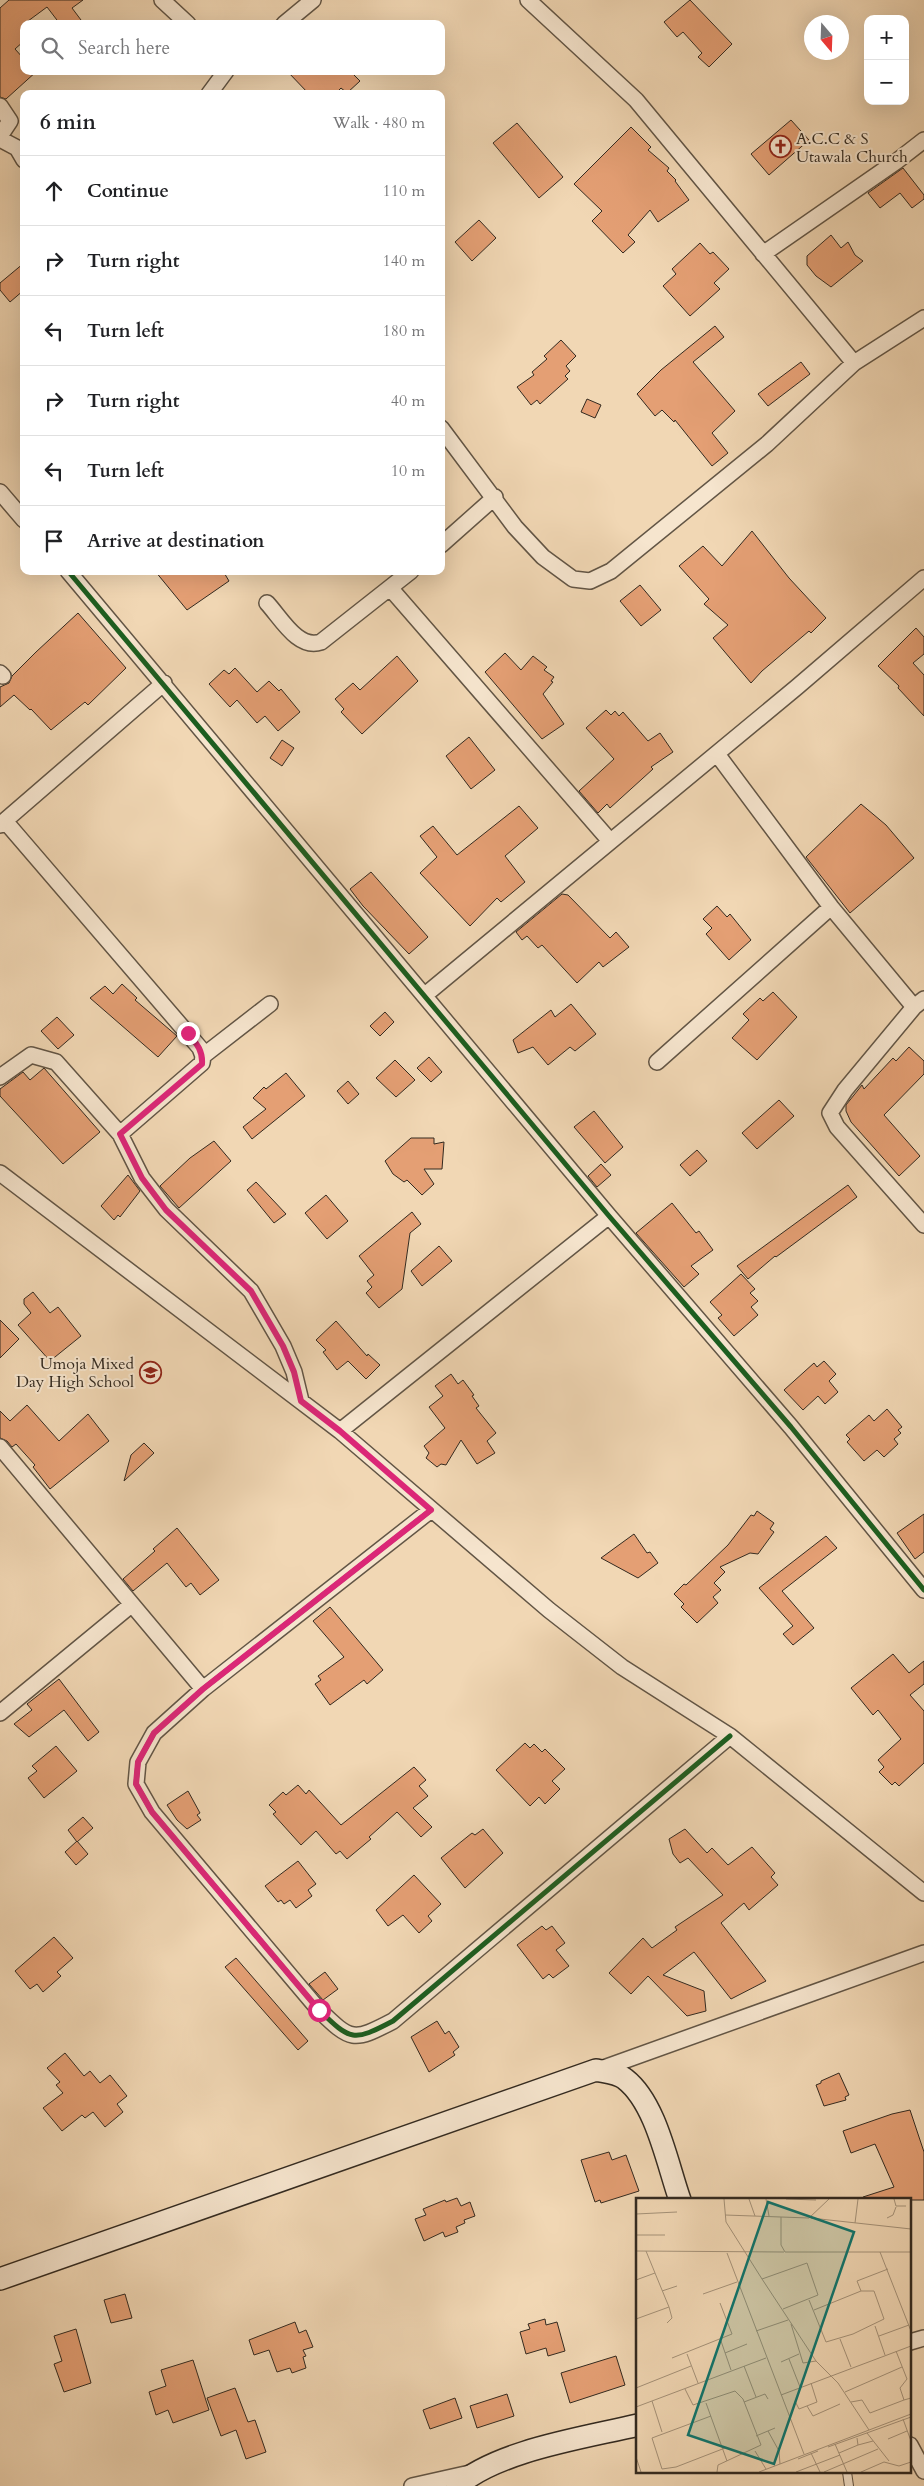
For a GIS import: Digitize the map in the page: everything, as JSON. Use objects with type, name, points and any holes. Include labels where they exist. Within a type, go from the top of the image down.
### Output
[{"type":"street","points":[[162,0],[184,20]]},
{"type":"street","points":[[289,20],[313,0]]},
{"type":"street","points":[[528,0],[636,100],[854,363]]},
{"type":"street","points":[[212,90],[223,75]]},
{"type":"street","points":[[0,106],[10,121],[0,138],[17,148],[20,153]]},
{"type":"street","points":[[763,254],[897,161],[924,140]]},
{"type":"street","points":[[445,433],[515,526],[543,557],[573,579],[590,581],[611,571],[767,444],[854,363],[924,318]]},
{"type":"street","points":[[0,492],[20,515]]},
{"type":"street","points":[[445,541],[494,498]]},
{"type":"street","points":[[71,575],[164,683],[609,1216],[791,1427],[924,1590]]},
{"type":"street","points":[[267,603],[302,642],[312,645],[321,642],[391,590],[407,575]]},
{"type":"street","points":[[425,995],[610,840],[717,754],[924,578]]},
{"type":"street","points":[[391,590],[610,840]]},
{"type":"street","points":[[120,1134],[202,1064],[203,1056],[200,1048],[2,823],[164,683]]},
{"type":"street","points":[[717,754],[832,907],[919,1003],[845,1090],[830,1113],[837,1127],[924,1225]]},
{"type":"street","points":[[657,1062],[832,907]]},
{"type":"street","points":[[203,1056],[270,1004]]},
{"type":"street","points":[[0,1077],[31,1055],[56,1062],[120,1134],[142,1178],[166,1210],[251,1291],[283,1346],[294,1372],[301,1401]]},
{"type":"street","points":[[0,1173],[340,1431],[549,1610],[622,1667],[730,1736],[924,1893]]},
{"type":"street","points":[[340,1431],[609,1216]]},
{"type":"street","points":[[0,1447],[203,1689]]},
{"type":"street","points":[[431,1510],[203,1689],[154,1733],[138,1762],[136,1784],[152,1812],[319,2010],[343,2033],[358,2036],[393,2021],[730,1736]]},
{"type":"street","points":[[0,1713],[131,1604]]},
{"type":"street","points":[[0,2278],[596,2070],[924,1953]]},
{"type":"street","points":[[596,2070],[624,2077],[639,2093],[652,2119],[679,2198]]},
{"type":"street","points":[[412,2486],[474,2472],[531,2451],[636,2425]]},
{"type":"street","points":[[912,2449],[924,2470]]},
{"type":"street","points":[[457,2486],[474,2472]]},
{"type":"building","points":[[9,0],[83,0],[72,8],[81,20],[57,20],[47,7],[29,20],[20,20],[20,45],[15,49],[20,55],[20,75],[33,75],[6,99],[0,97],[0,8]]},
{"type":"building","points":[[690,0],[732,44],[709,67],[698,57],[702,53],[683,32],[677,37],[664,22]]},
{"type":"building","points":[[291,75],[354,75],[360,81],[350,90],[341,88],[339,90],[305,90]]},
{"type":"building","name":"A.C.C & S Utawala Church","points":[[791,120],[809,140],[769,175],[751,154]]},
{"type":"building","points":[[517,123],[563,177],[539,198],[493,143]]},
{"type":"building","points":[[631,127],[651,147],[648,150],[669,168],[667,171],[676,180],[689,200],[658,222],[650,210],[628,235],[635,242],[623,253],[592,221],[602,211],[574,184]]},
{"type":"building","points":[[903,168],[924,195],[924,199],[912,208],[900,193],[880,208],[868,193]]},
{"type":"building","points":[[479,220],[496,238],[472,261],[455,242]]},
{"type":"building","points":[[831,235],[841,248],[848,242],[855,255],[863,261],[831,287],[816,276],[807,265],[807,256]]},
{"type":"building","points":[[700,243],[710,254],[713,252],[729,269],[714,283],[720,289],[690,316],[663,286],[676,274],[672,269]]},
{"type":"building","points":[[20,266],[20,293],[10,302],[0,290],[0,283]]},
{"type":"building","points":[[715,326],[724,337],[693,362],[735,411],[712,433],[728,453],[712,466],[675,420],[674,422],[662,410],[655,416],[637,394],[661,370]]},
{"type":"building","points":[[561,340],[576,356],[566,366],[570,371],[565,376],[568,379],[540,404],[537,400],[531,405],[517,387],[534,375],[532,372],[547,359],[544,356]]},
{"type":"building","points":[[801,362],[810,374],[768,406],[758,394]]},
{"type":"building","points":[[587,399],[601,405],[595,418],[581,412]]},
{"type":"building","points":[[752,531],[789,578],[826,618],[811,633],[809,631],[762,671],[751,683],[713,638],[728,625],[704,604],[709,599],[679,566],[703,546],[722,566]]},
{"type":"building","points":[[158,575],[225,575],[229,581],[187,610]]},
{"type":"building","points":[[640,585],[661,610],[641,626],[620,601]]},
{"type":"building","points":[[78,613],[126,668],[88,705],[85,702],[51,730],[31,709],[14,695],[0,707],[0,687],[9,683],[12,676]]},
{"type":"building","points":[[916,628],[924,637],[924,654],[913,663],[924,675],[924,716],[898,688],[899,686],[878,666]]},
{"type":"building","points":[[505,653],[521,670],[533,656],[547,667],[544,670],[554,677],[551,681],[553,682],[543,694],[564,724],[542,739],[485,672]]},
{"type":"building","points":[[397,656],[418,681],[362,734],[341,712],[344,709],[335,699],[353,683],[360,690]]},
{"type":"building","points":[[235,668],[257,692],[269,681],[279,691],[281,689],[300,712],[278,731],[265,716],[257,723],[237,700],[230,707],[209,684],[224,670],[229,674]]},
{"type":"building","points":[[606,710],[611,715],[615,711],[619,716],[623,712],[648,741],[660,733],[673,752],[651,767],[653,769],[610,808],[607,804],[598,813],[579,791],[614,759],[586,728]]},
{"type":"building","points":[[469,737],[495,770],[471,789],[446,756]]},
{"type":"building","points":[[282,740],[294,748],[282,766],[270,758]]},
{"type":"building","points":[[861,804],[886,825],[914,858],[850,913],[806,857]]},
{"type":"building","points":[[519,806],[538,828],[505,856],[525,882],[501,902],[497,898],[470,926],[420,873],[437,857],[420,836],[433,826],[457,855]]},
{"type":"building","points":[[371,872],[428,937],[409,954],[363,906],[350,889]]},
{"type":"building","points":[[562,894],[568,895],[610,938],[616,932],[629,947],[603,967],[599,962],[577,983],[542,945],[538,948],[527,936],[522,940],[516,932]]},
{"type":"building","points":[[717,906],[727,917],[730,914],[751,940],[729,960],[706,934],[712,928],[703,919]]},
{"type":"building","points":[[122,984],[137,998],[135,1000],[177,1036],[158,1057],[90,998],[105,986],[113,994]]},
{"type":"building","points":[[773,992],[797,1017],[757,1060],[732,1038],[749,1020],[743,1014],[760,998],[763,1001]]},
{"type":"building","points":[[571,1004],[596,1034],[575,1051],[570,1047],[548,1065],[533,1047],[518,1053],[513,1040],[551,1010],[555,1017]]},
{"type":"building","points":[[385,1012],[394,1022],[380,1036],[370,1026]]},
{"type":"building","points":[[57,1017],[74,1035],[58,1049],[41,1031]]},
{"type":"building","points":[[909,1047],[924,1061],[924,1074],[884,1115],[920,1156],[899,1176],[851,1122],[846,1111],[846,1105],[862,1085],[864,1089],[893,1058],[896,1061]]},
{"type":"building","points":[[429,1057],[442,1072],[431,1082],[417,1068]]},
{"type":"building","points":[[395,1060],[415,1080],[396,1097],[376,1078]]},
{"type":"building","points":[[44,1068],[100,1132],[63,1164],[0,1096],[0,1089],[23,1072],[30,1080]]},
{"type":"building","points":[[286,1073],[305,1096],[252,1139],[243,1127],[266,1109],[253,1098],[264,1087],[266,1089]]},
{"type":"building","points":[[348,1081],[359,1094],[348,1104],[337,1091]]},
{"type":"building","points":[[779,1100],[794,1116],[757,1149],[742,1133]]},
{"type":"building","points":[[594,1111],[623,1147],[605,1163],[574,1127]]},
{"type":"building","points":[[411,1138],[434,1138],[434,1144],[444,1142],[442,1169],[424,1169],[434,1184],[422,1195],[407,1180],[404,1182],[393,1174],[385,1161]]},
{"type":"building","points":[[214,1141],[231,1161],[179,1208],[160,1186],[190,1158]]},
{"type":"building","points":[[697,1150],[707,1161],[690,1176],[680,1165]]},
{"type":"building","points":[[601,1164],[611,1175],[597,1187],[588,1176]]},
{"type":"building","points":[[128,1175],[140,1191],[120,1217],[118,1215],[114,1220],[101,1206]]},
{"type":"building","points":[[256,1182],[286,1214],[274,1223],[247,1190]]},
{"type":"building","points":[[848,1185],[857,1197],[775,1256],[748,1279],[737,1266]]},
{"type":"building","points":[[326,1195],[348,1221],[327,1239],[305,1213]]},
{"type":"building","points":[[672,1203],[696,1233],[699,1231],[713,1250],[691,1266],[699,1274],[684,1287],[636,1233]]},
{"type":"building","points":[[412,1212],[421,1224],[410,1233],[402,1289],[379,1308],[366,1293],[372,1287],[367,1281],[374,1275],[359,1256]]},
{"type":"building","points":[[439,1246],[452,1261],[422,1286],[411,1271]]},
{"type":"building","points":[[741,1274],[755,1289],[750,1293],[758,1301],[751,1307],[758,1315],[734,1336],[718,1318],[722,1315],[710,1302]]},
{"type":"building","points":[[33,1292],[50,1313],[58,1307],[81,1336],[50,1361],[18,1325],[31,1313],[24,1304],[24,1299]]},
{"type":"building","points":[[0,1320],[19,1339],[0,1358]]},
{"type":"building","points":[[336,1321],[367,1356],[368,1354],[380,1365],[366,1379],[348,1361],[337,1370],[323,1352],[326,1350],[316,1340]]},
{"type":"building","points":[[824,1361],[836,1374],[829,1381],[838,1392],[825,1404],[818,1396],[803,1410],[784,1390],[814,1363],[817,1367]]},
{"type":"building","points":[[451,1374],[458,1384],[463,1380],[474,1395],[472,1396],[479,1406],[476,1408],[496,1433],[487,1441],[495,1453],[477,1464],[461,1440],[446,1465],[441,1464],[437,1467],[426,1458],[429,1453],[424,1446],[445,1428],[429,1407],[443,1396],[435,1386]]},
{"type":"building","points":[[27,1405],[59,1441],[88,1414],[109,1441],[50,1489],[33,1467],[35,1465],[16,1444],[12,1447],[7,1441],[0,1438],[0,1411],[10,1421]]},
{"type":"building","points":[[887,1409],[902,1427],[898,1430],[901,1433],[894,1439],[898,1444],[884,1457],[877,1450],[864,1461],[847,1442],[850,1439],[846,1435],[869,1415],[874,1421]]},
{"type":"building","points":[[144,1443],[154,1453],[124,1481],[131,1455]]},
{"type":"building","points":[[757,1511],[774,1523],[770,1529],[774,1532],[758,1554],[750,1553],[720,1567],[725,1572],[714,1583],[721,1590],[713,1597],[718,1603],[697,1623],[681,1607],[684,1604],[674,1594],[728,1545],[751,1515],[754,1516]]},
{"type":"building","points":[[924,1514],[924,1552],[915,1559],[897,1533]]},
{"type":"building","points":[[177,1528],[219,1580],[200,1595],[191,1583],[186,1587],[167,1563],[133,1591],[123,1579],[155,1551],[153,1549]]},
{"type":"building","points":[[634,1534],[647,1553],[650,1552],[658,1563],[638,1578],[601,1558]]},
{"type":"building","points":[[826,1536],[837,1548],[782,1591],[814,1628],[793,1645],[783,1634],[793,1626],[759,1588]]},
{"type":"building","points":[[330,1607],[383,1670],[367,1684],[364,1680],[330,1705],[315,1684],[321,1680],[318,1676],[344,1657],[313,1621]]},
{"type":"building","points":[[893,1654],[909,1673],[924,1661],[924,1684],[910,1695],[924,1711],[924,1763],[899,1786],[895,1782],[892,1785],[879,1772],[884,1767],[878,1760],[901,1739],[878,1710],[873,1715],[851,1688]]},
{"type":"building","points":[[59,1679],[99,1732],[88,1741],[64,1710],[29,1737],[14,1724],[32,1710],[27,1704]]},
{"type":"building","points":[[525,1743],[530,1748],[534,1744],[542,1752],[545,1749],[565,1769],[552,1781],[560,1789],[545,1804],[539,1797],[530,1806],[496,1770]]},
{"type":"building","points":[[56,1746],[77,1771],[44,1798],[28,1778],[37,1771],[32,1766]]},
{"type":"building","points":[[414,1767],[426,1780],[419,1786],[428,1796],[413,1808],[432,1827],[421,1837],[397,1812],[369,1837],[371,1839],[347,1859],[340,1851],[336,1854],[316,1831],[301,1845],[273,1814],[276,1812],[269,1805],[283,1792],[286,1795],[298,1785],[306,1794],[309,1790],[341,1825]]},
{"type":"building","points":[[188,1791],[200,1813],[197,1815],[201,1820],[187,1829],[177,1820],[167,1805]]},
{"type":"building","points":[[83,1817],[93,1828],[77,1842],[68,1830]]},
{"type":"building","points":[[483,1829],[503,1853],[465,1888],[441,1858],[472,1833],[475,1835]]},
{"type":"building","points":[[685,1829],[707,1853],[712,1848],[728,1865],[752,1847],[775,1873],[771,1877],[778,1885],[749,1910],[744,1903],[721,1923],[766,1981],[731,1999],[694,1952],[663,1975],[704,1991],[706,2011],[687,2016],[648,1976],[631,1994],[609,1973],[643,1938],[652,1948],[677,1930],[675,1927],[723,1895],[688,1858],[680,1863],[673,1854],[669,1839]]},
{"type":"building","points":[[77,1841],[88,1854],[76,1865],[65,1852]]},
{"type":"building","points":[[298,1861],[316,1884],[308,1890],[312,1896],[296,1908],[290,1900],[284,1904],[281,1900],[278,1902],[265,1886]]},
{"type":"building","points":[[414,1875],[441,1904],[428,1916],[432,1921],[419,1933],[403,1915],[388,1926],[376,1910]]},
{"type":"building","points":[[542,1926],[546,1930],[552,1926],[565,1943],[556,1950],[569,1966],[553,1978],[549,1974],[543,1979],[517,1945]]},
{"type":"building","points":[[54,1937],[73,1958],[57,1972],[61,1976],[43,1992],[37,1984],[30,1989],[15,1971]]},
{"type":"building","points":[[236,1958],[308,2041],[298,2050],[225,1967]]},
{"type":"building","points":[[325,1972],[338,1989],[323,2000],[309,1984]]},
{"type":"building","points":[[437,2021],[445,2034],[449,2031],[459,2047],[453,2052],[455,2055],[429,2072],[411,2037]]},
{"type":"building","points":[[65,2053],[84,2076],[90,2071],[100,2083],[110,2075],[127,2096],[117,2104],[123,2112],[105,2127],[93,2112],[85,2118],[82,2115],[62,2131],[43,2108],[63,2093],[56,2085],[60,2082],[47,2068]]},
{"type":"building","points":[[839,2073],[849,2095],[845,2097],[846,2100],[824,2106],[816,2085]]},
{"type":"building","points":[[910,2110],[924,2152],[924,2200],[912,2200],[912,2198],[863,2198],[894,2187],[875,2144],[851,2153],[843,2131],[892,2114]]},
{"type":"building","points":[[609,2152],[612,2160],[626,2155],[639,2191],[601,2203],[600,2200],[595,2202],[581,2160]]},
{"type":"building","points":[[457,2198],[461,2206],[470,2202],[475,2216],[464,2220],[465,2223],[456,2227],[458,2232],[445,2237],[443,2232],[424,2241],[415,2219],[426,2215],[423,2209],[445,2200],[446,2202]]},
{"type":"building","points":[[125,2294],[132,2318],[111,2323],[104,2300]]},
{"type":"building","points":[[545,2319],[546,2325],[557,2322],[565,2351],[548,2356],[546,2348],[526,2354],[520,2332],[530,2329],[528,2324]]},
{"type":"building","points":[[295,2322],[299,2333],[306,2330],[313,2347],[303,2350],[306,2356],[303,2357],[306,2368],[292,2373],[290,2368],[277,2372],[269,2350],[254,2355],[249,2340]]},
{"type":"building","points":[[76,2329],[91,2383],[64,2392],[54,2364],[62,2361],[54,2336]]},
{"type":"building","points":[[616,2356],[625,2385],[570,2403],[561,2373]]},
{"type":"building","points":[[193,2360],[209,2410],[173,2423],[168,2410],[156,2415],[149,2392],[166,2386],[161,2370]]},
{"type":"building","points":[[235,2388],[248,2422],[255,2420],[266,2452],[246,2459],[236,2430],[221,2436],[207,2398]]},
{"type":"building","points":[[507,2394],[514,2416],[477,2428],[470,2406]]},
{"type":"building","points":[[455,2398],[462,2418],[430,2429],[423,2410]]},
{"type":"cycle path","points":[[71,575],[609,1216],[791,1427],[924,1590]]},
{"type":"cycle path","points":[[431,1510],[203,1689],[154,1733],[138,1762],[136,1784],[152,1812],[319,2010],[338,2028],[346,2033],[360,2035],[393,2021],[730,1736]]},
{"type":"place","name":"A.C.C & S Utawala Church","points":[[780,147]]},
{"type":"place","name":"Umoja Mixed Day High School","points":[[150,1372]]},
{"type":"route","points":[[188,1033],[200,1048],[203,1056],[202,1064],[120,1134],[142,1178],[166,1210],[251,1291],[272,1323],[283,1346],[294,1372],[301,1401],[340,1431],[431,1510],[203,1689],[154,1733],[138,1762],[136,1784],[152,1812],[319,2010]]}]
